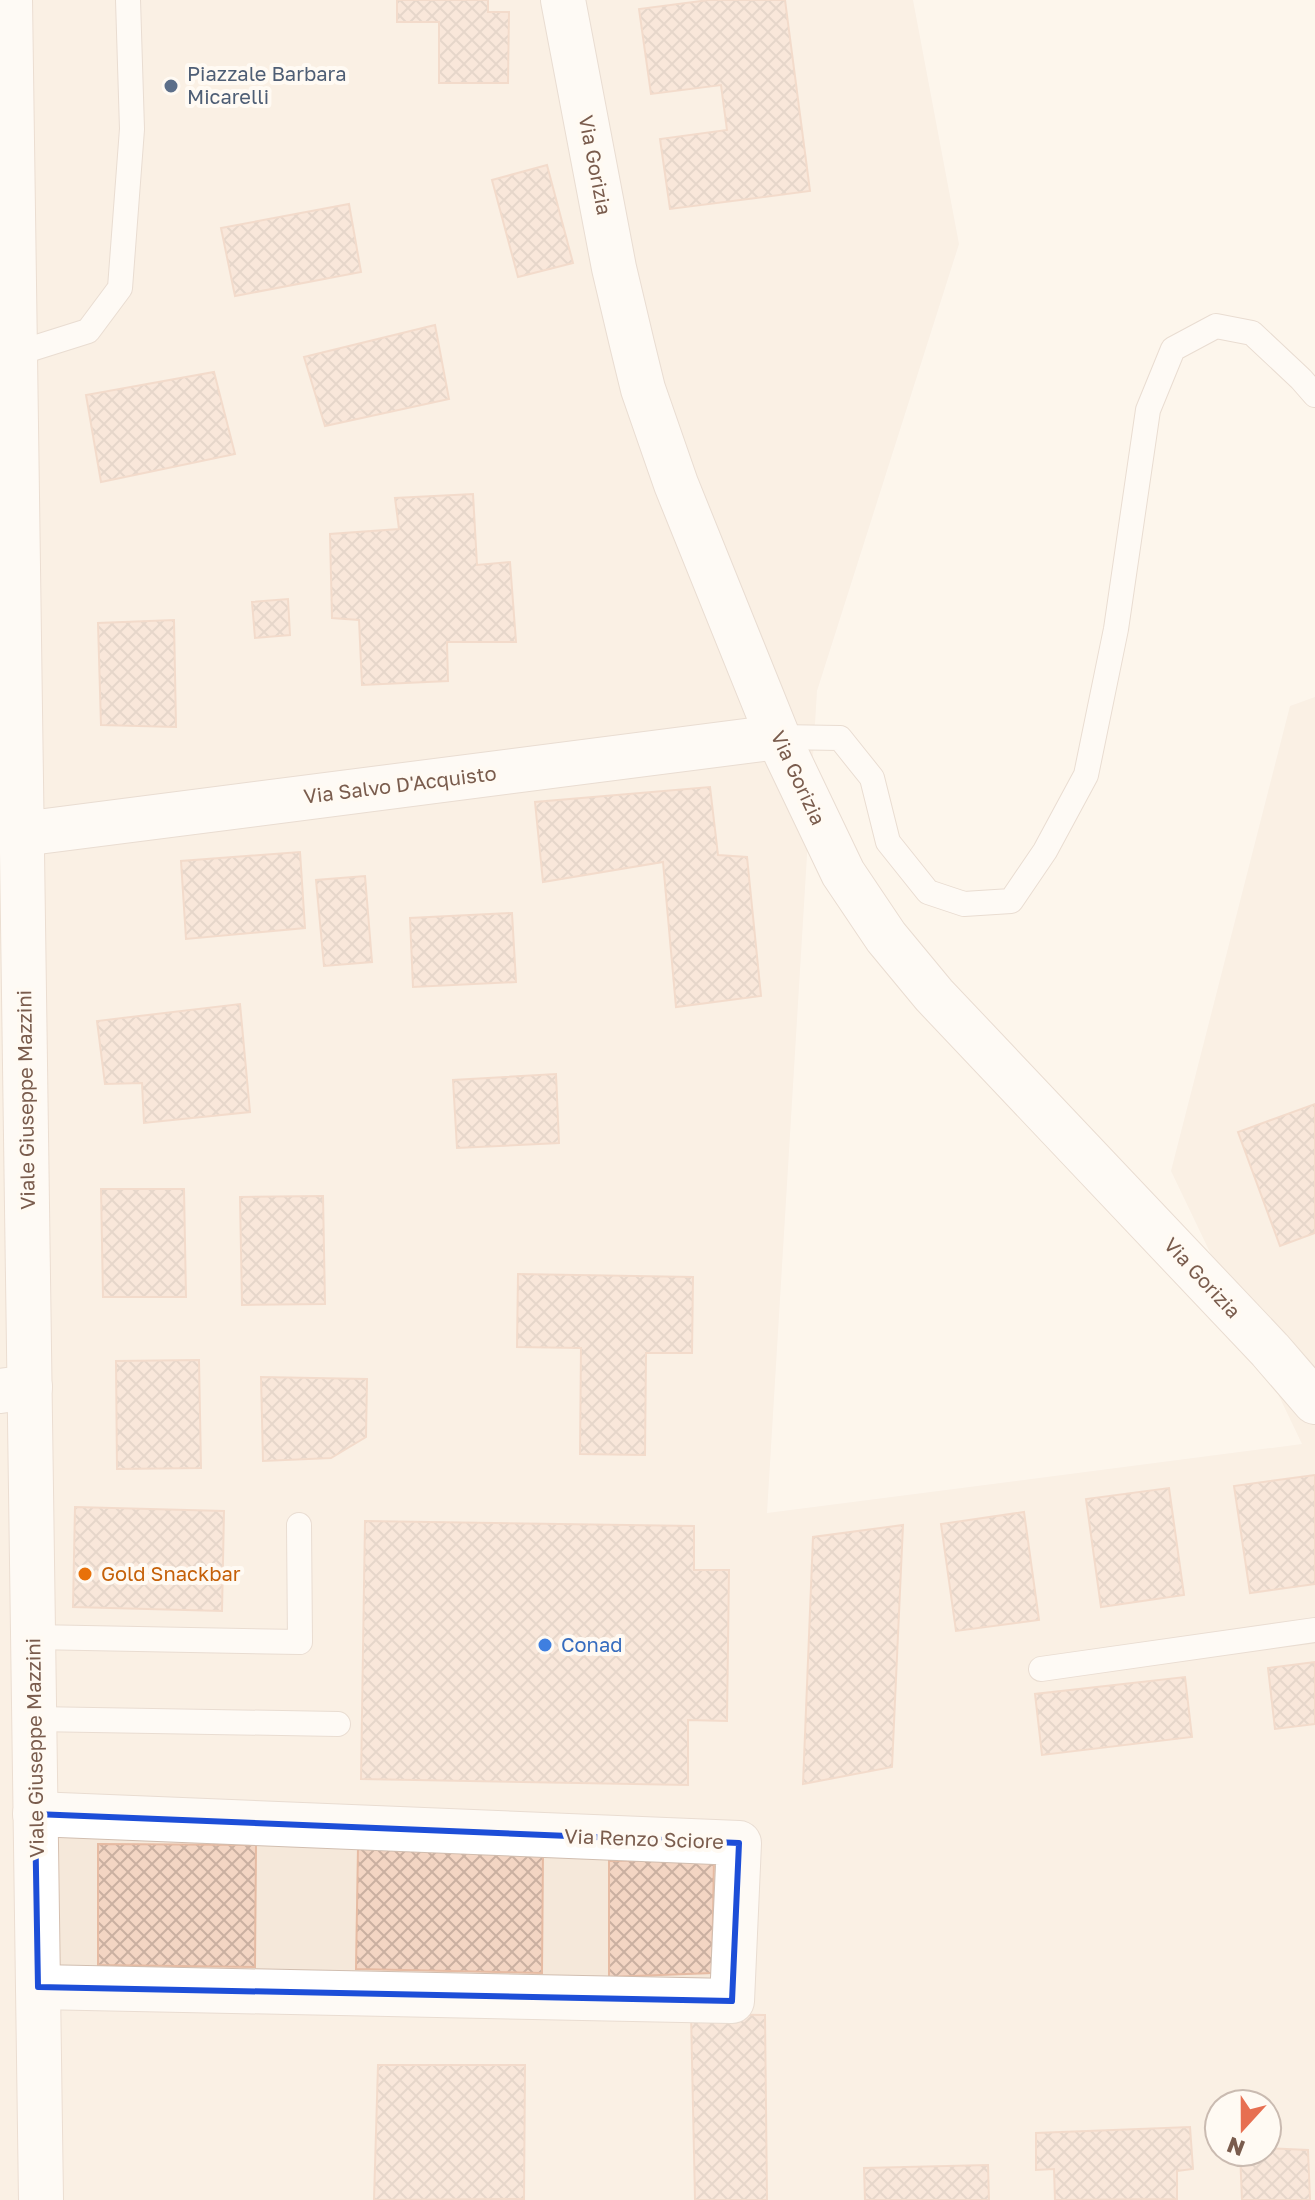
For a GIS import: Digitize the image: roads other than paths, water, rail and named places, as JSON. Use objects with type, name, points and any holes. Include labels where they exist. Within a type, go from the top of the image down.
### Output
[{"type":"street","name":"Viale Giuseppe Mazzini","points":[[10,0],[7,258],[15,354],[8,449],[22,834],[13,1196],[15,1389],[33,1637],[41,2200]]},
{"type":"street","name":"Via Gorizia","points":[[563,0],[614,268],[643,389],[676,484],[778,737],[843,873],[886,937],[934,995],[1270,1350],[1315,1402]]},
{"type":"street","name":"Via Salvo D'Acquisto","points":[[22,834],[778,737]]},
{"type":"street","name":"Via Renzo Sciore","points":[[35,1814],[739,1843],[732,2001],[38,1987]]},
{"type":"lane","points":[[15,354],[88,331],[120,288],[132,129],[128,0]]},
{"type":"lane","points":[[778,737],[840,738],[872,778],[888,842],[928,892],[964,904],[1011,901],[1045,851],[1086,775],[1116,629],[1148,410],[1173,349],[1216,326],[1252,333],[1315,395]]},
{"type":"lane","points":[[33,1637],[300,1642],[299,1525]]},
{"type":"lane","points":[[1041,1669],[1315,1630]]},
{"type":"lane","points":[[34,1719],[338,1724]]},
{"type":"place","name":"Piazzale Barbara Micarelli","points":[[171,86]]},
{"type":"place","name":"Gold Snackbar","points":[[85,1574]]},
{"type":"place","name":"Conad","points":[[545,1645]]}]
